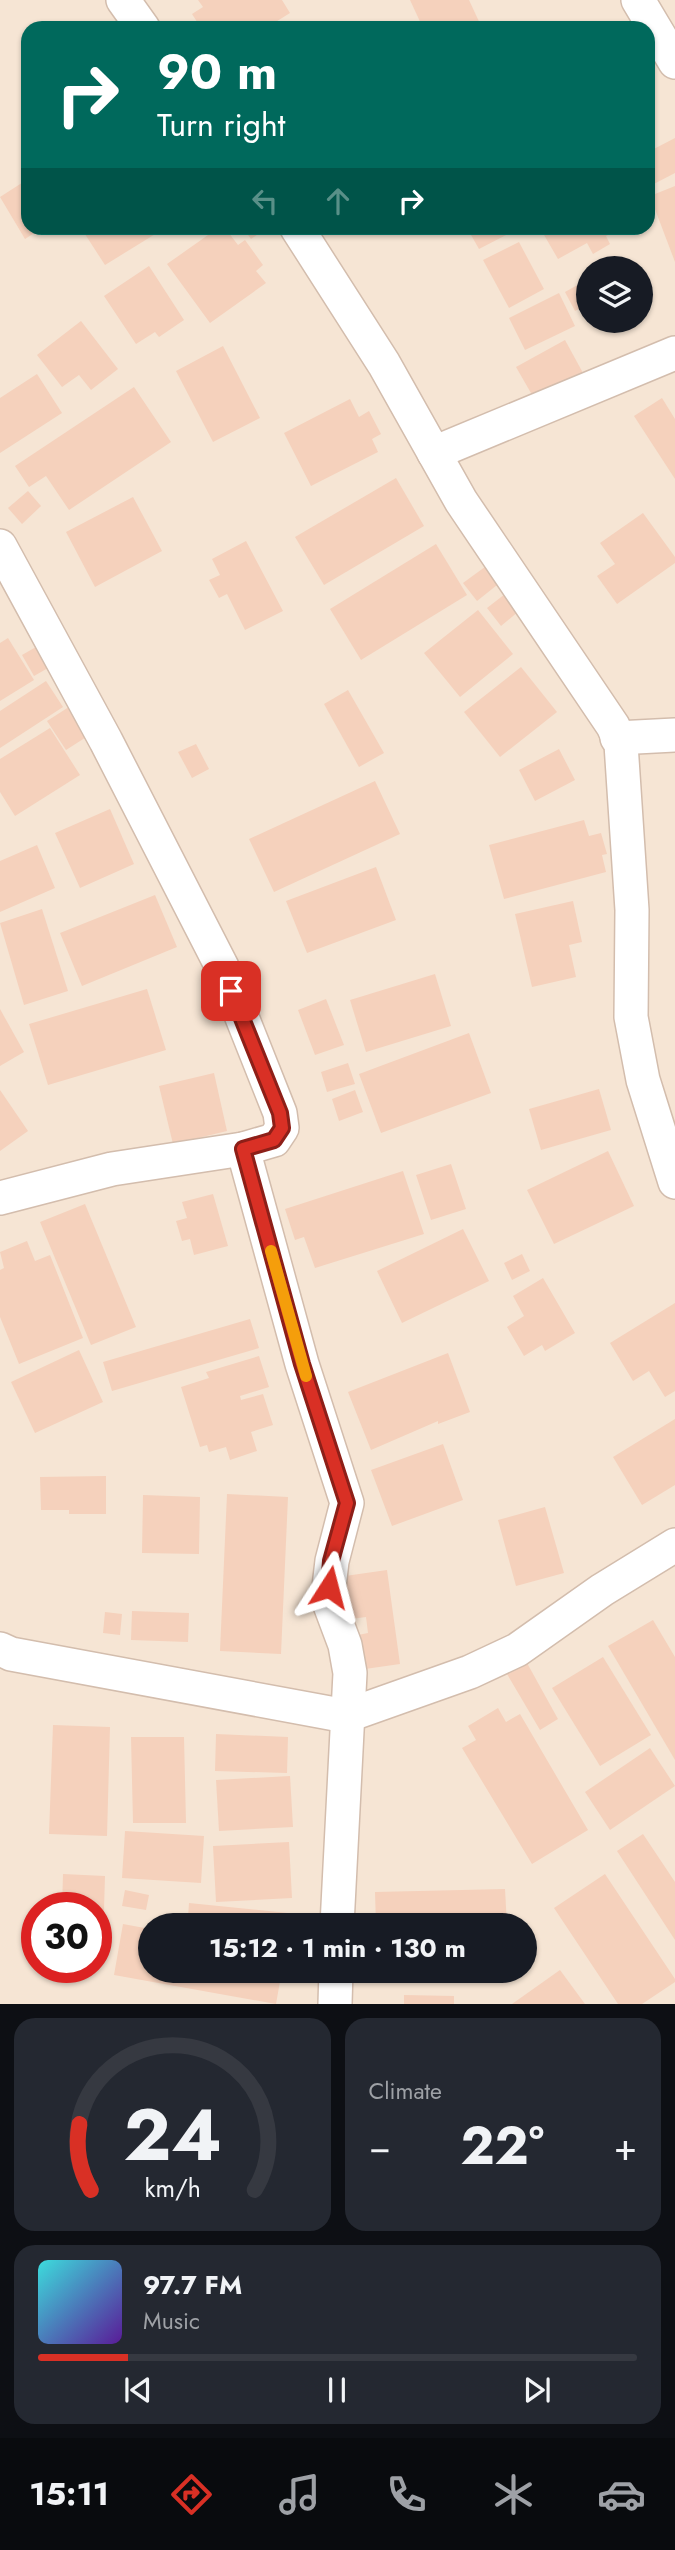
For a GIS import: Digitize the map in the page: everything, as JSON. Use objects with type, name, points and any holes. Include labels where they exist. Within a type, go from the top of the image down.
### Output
[{"type":"street","points":[[123,0],[138,21]]},
{"type":"street","points":[[638,0],[651,21]]},
{"type":"street","points":[[655,28],[675,62]]},
{"type":"street","points":[[302,235],[384,363],[461,501],[613,726],[621,744],[632,909],[631,1017],[643,1080],[675,1182]]},
{"type":"street","points":[[434,453],[675,353]]},
{"type":"street","points":[[0,546],[106,741],[231,991],[280,1113],[282,1128],[274,1140],[243,1149],[112,1169],[0,1198]]},
{"type":"street","points":[[617,738],[675,735]]},
{"type":"street","points":[[243,1149],[302,1364],[347,1503],[331,1561],[329,1587],[330,1605],[345,1645],[350,1674],[338,1913]]},
{"type":"street","points":[[0,1649],[11,1654],[346,1716],[470,1672],[517,1650],[602,1590],[675,1545]]},
{"type":"street","points":[[335,2004],[336,1983]]},
{"type":"shaded area","points":[[0,0],[675,0],[675,2004],[0,2004]]},
{"type":"building","points":[[198,0],[282,0],[290,13],[277,21],[196,21],[192,14],[203,7]]},
{"type":"building","points":[[410,0],[469,0],[479,21],[420,21]]},
{"type":"building","points":[[675,138],[675,173],[655,183],[655,148]]},
{"type":"building","points":[[21,184],[21,232],[0,197]]},
{"type":"building","points":[[675,186],[675,262],[655,209],[655,194]]},
{"type":"building","points":[[86,235],[154,235],[105,265]]},
{"type":"building","points":[[208,235],[230,235],[238,245],[245,240],[263,265],[256,271],[266,283],[210,323],[167,264]]},
{"type":"building","points":[[471,235],[506,235],[479,249]]},
{"type":"building","points":[[544,235],[608,235],[610,244],[593,254],[587,243],[558,259]]},
{"type":"building","points":[[519,242],[544,289],[509,308],[483,260]]},
{"type":"building","points":[[149,266],[184,320],[159,337],[155,332],[136,344],[104,296]]},
{"type":"building","points":[[576,286],[576,310],[575,311],[565,292]]},
{"type":"building","points":[[559,293],[575,326],[525,350],[509,318]]},
{"type":"building","points":[[81,321],[118,369],[91,390],[79,375],[62,387],[37,355]]},
{"type":"building","points":[[565,340],[583,373],[535,400],[516,367]]},
{"type":"building","points":[[223,346],[260,418],[213,442],[176,371]]},
{"type":"building","points":[[37,374],[62,413],[0,453],[0,398]]},
{"type":"building","points":[[134,387],[171,442],[69,510],[46,476],[29,487],[15,466]]},
{"type":"building","points":[[662,398],[675,419],[675,479],[634,416]]},
{"type":"building","points":[[350,399],[359,417],[369,411],[381,434],[372,439],[378,452],[311,486],[284,433]]},
{"type":"building","points":[[396,478],[424,526],[324,585],[295,537]]},
{"type":"building","points":[[28,491],[41,506],[22,524],[8,508]]},
{"type":"building","points":[[133,497],[162,551],[95,587],[66,532]]},
{"type":"building","points":[[643,513],[675,557],[675,563],[617,604],[597,576],[615,564],[600,543]]},
{"type":"building","points":[[246,541],[283,611],[245,630],[227,594],[219,598],[209,580],[220,575],[212,559]]},
{"type":"building","points":[[436,544],[467,595],[361,660],[330,609]]},
{"type":"building","points":[[489,564],[502,581],[477,601],[463,583]]},
{"type":"building","points":[[505,594],[519,611],[501,626],[487,608]]},
{"type":"building","points":[[478,610],[513,654],[460,697],[424,653]]},
{"type":"building","points":[[8,638],[34,680],[0,701],[0,643]]},
{"type":"building","points":[[43,643],[55,664],[34,676],[22,655]]},
{"type":"building","points":[[521,667],[557,712],[500,757],[464,712]]},
{"type":"building","points":[[46,681],[63,707],[0,748],[0,711]]},
{"type":"building","points":[[348,690],[384,753],[359,767],[324,704]]},
{"type":"building","points":[[72,705],[91,734],[66,750],[47,721]]},
{"type":"building","points":[[50,728],[80,775],[15,816],[0,792],[0,759]]},
{"type":"building","points":[[196,744],[209,769],[192,778],[178,752]]},
{"type":"building","points":[[559,749],[575,780],[535,801],[519,770]]},
{"type":"building","points":[[375,781],[400,834],[274,892],[249,839]]},
{"type":"building","points":[[110,809],[134,864],[80,888],[55,833]]},
{"type":"building","points":[[584,820],[589,836],[601,833],[607,854],[602,855],[606,872],[504,899],[489,845]]},
{"type":"building","points":[[37,845],[55,888],[0,912],[0,861]]},
{"type":"building","points":[[376,867],[396,920],[307,953],[286,901]]},
{"type":"building","points":[[155,895],[177,947],[82,986],[60,933]]},
{"type":"building","points":[[573,901],[582,942],[569,945],[576,977],[532,987],[515,914]]},
{"type":"building","points":[[42,909],[68,991],[24,1005],[0,923]]},
{"type":"building","points":[[435,974],[451,1026],[366,1052],[350,1000]]},
{"type":"building","points":[[147,989],[166,1050],[48,1085],[29,1024]]},
{"type":"building","points":[[326,999],[344,1045],[315,1055],[298,1010]]},
{"type":"building","points":[[0,1009],[24,1052],[0,1066]]},
{"type":"building","points":[[469,1033],[491,1093],[381,1133],[359,1074]]},
{"type":"building","points":[[348,1063],[355,1084],[327,1092],[321,1072]]},
{"type":"building","points":[[214,1073],[227,1131],[173,1144],[159,1086]]},
{"type":"building","points":[[599,1089],[611,1130],[541,1150],[529,1109]]},
{"type":"building","points":[[0,1090],[28,1131],[0,1151]]},
{"type":"building","points":[[355,1090],[363,1112],[339,1121],[332,1099]]},
{"type":"building","points":[[608,1151],[634,1206],[554,1244],[527,1190]]},
{"type":"building","points":[[451,1164],[466,1209],[431,1220],[416,1175]]},
{"type":"building","points":[[403,1171],[424,1234],[315,1268],[304,1237],[295,1240],[285,1209]]},
{"type":"building","points":[[213,1194],[228,1246],[194,1255],[190,1239],[182,1241],[176,1221],[187,1218],[182,1202]]},
{"type":"building","points":[[85,1204],[136,1327],[91,1345],[40,1222]]},
{"type":"building","points":[[463,1229],[489,1281],[402,1323],[377,1271]]},
{"type":"building","points":[[27,1241],[35,1261],[50,1255],[83,1338],[19,1364],[0,1317],[0,1270],[4,1268],[0,1252]]},
{"type":"building","points":[[522,1254],[530,1271],[512,1280],[504,1263]]},
{"type":"building","points":[[543,1278],[575,1333],[545,1351],[542,1345],[524,1356],[507,1327],[524,1316],[513,1296]]},
{"type":"building","points":[[675,1303],[675,1391],[665,1397],[649,1371],[633,1381],[610,1343]]},
{"type":"building","points":[[250,1319],[259,1348],[112,1391],[103,1362]]},
{"type":"building","points":[[79,1350],[103,1402],[35,1433],[11,1382]]},
{"type":"building","points":[[448,1353],[470,1412],[438,1424],[438,1421],[371,1450],[348,1392]]},
{"type":"building","points":[[259,1356],[269,1387],[240,1396],[241,1400],[263,1394],[273,1425],[251,1432],[257,1451],[230,1460],[226,1447],[209,1452],[207,1445],[200,1447],[181,1387],[209,1378],[206,1372]]},
{"type":"building","points":[[675,1419],[675,1485],[642,1505],[613,1457]]},
{"type":"building","points":[[443,1444],[463,1500],[392,1526],[371,1470]]},
{"type":"building","points":[[106,1476],[106,1514],[69,1514],[69,1510],[41,1510],[40,1477]]},
{"type":"building","points":[[227,1494],[288,1497],[281,1654],[220,1651]]},
{"type":"building","points":[[143,1495],[200,1497],[199,1554],[142,1553]]},
{"type":"building","points":[[545,1507],[564,1573],[516,1586],[498,1520]]},
{"type":"building","points":[[387,1570],[400,1664],[358,1670],[353,1636],[368,1633],[366,1617],[351,1619],[345,1576]]},
{"type":"building","points":[[132,1611],[189,1613],[188,1642],[131,1640]]},
{"type":"building","points":[[105,1612],[122,1614],[120,1635],[103,1633]]},
{"type":"building","points":[[653,1620],[675,1657],[675,1760],[608,1646]]},
{"type":"building","points":[[603,1657],[651,1735],[600,1766],[552,1688]]},
{"type":"building","points":[[527,1663],[558,1719],[540,1730],[507,1674]]},
{"type":"building","points":[[498,1708],[506,1722],[520,1714],[588,1830],[532,1864],[462,1748],[476,1740],[468,1726]]},
{"type":"building","points":[[53,1725],[110,1727],[107,1836],[49,1834]]},
{"type":"building","points":[[216,1734],[288,1737],[287,1773],[215,1771]]},
{"type":"building","points":[[131,1737],[184,1737],[186,1823],[133,1823]]},
{"type":"building","points":[[650,1748],[675,1786],[610,1830],[585,1792]]},
{"type":"building","points":[[290,1776],[293,1827],[219,1831],[216,1780]]},
{"type":"building","points":[[125,1831],[204,1836],[201,1883],[122,1878]]},
{"type":"building","points":[[643,1834],[675,1882],[675,1940],[617,1851]]},
{"type":"building","points":[[289,1842],[292,1898],[216,1902],[213,1846]]},
{"type":"building","points":[[63,1874],[105,1876],[105,1892],[62,1892]]},
{"type":"building","points":[[605,1874],[675,1979],[675,1982],[642,2004],[618,2004],[554,1908]]},
{"type":"building","points":[[505,1889],[506,1913],[376,1913],[375,1892]]},
{"type":"building","points":[[125,1890],[149,1895],[146,1910],[122,1906]]},
{"type":"building","points":[[189,1903],[287,1913],[188,1913]]},
{"type":"building","points":[[123,1924],[138,1927],[138,1979],[114,1975]]},
{"type":"building","points":[[560,1970],[585,2004],[512,2004]]},
{"type":"building","points":[[159,1983],[280,1983],[276,2004]]},
{"type":"building","points":[[404,1995],[454,1996],[454,2004],[404,2004]]},
{"type":"slow traffic","points":[[271,1251],[306,1376]]},
{"type":"route","points":[[231,991],[280,1113],[282,1128],[274,1140],[243,1149],[302,1364],[347,1503],[331,1561],[329,1587]]}]
